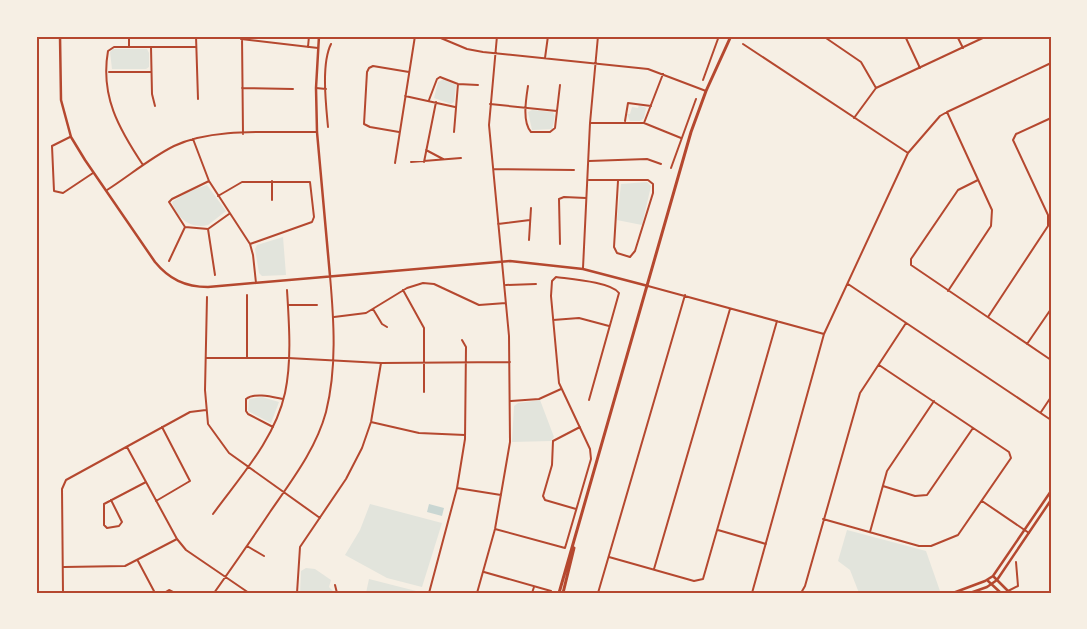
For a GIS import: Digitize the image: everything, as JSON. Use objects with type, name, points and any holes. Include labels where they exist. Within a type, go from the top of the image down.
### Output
[{"type":"main road","points":[[561,593],[691,132],[706,91],[731,36]]},
{"type":"street","points":[[60,36],[61,100],[71,136],[93,173],[157,265],[173,279],[200,287],[502,261],[584,269],[824,334]]},
{"type":"street","points":[[129,36],[129,47]]},
{"type":"street","points":[[196,36],[198,99]]},
{"type":"street","points":[[308,47],[309,36]]},
{"type":"street","points":[[214,593],[310,452],[319,432],[330,390],[334,317],[317,132],[316,88],[320,36]]},
{"type":"street","points":[[395,163],[415,36]]},
{"type":"street","points":[[436,36],[467,49],[648,69],[706,91]]},
{"type":"street","points":[[477,593],[495,530],[502,495],[509,452],[511,401],[506,303],[489,125],[497,36]]},
{"type":"street","points":[[545,58],[548,36]]},
{"type":"street","points":[[584,269],[590,123],[598,36]]},
{"type":"street","points":[[703,80],[719,36]]},
{"type":"street","points":[[823,36],[861,62],[876,88]]},
{"type":"street","points":[[905,36],[920,68]]},
{"type":"street","points":[[957,36],[963,48]]},
{"type":"street","points":[[854,118],[876,88],[987,36]]},
{"type":"street","points":[[243,134],[242,38],[319,48]]},
{"type":"street","points":[[328,127],[326,89],[328,50],[331,44]]},
{"type":"street","points":[[743,44],[908,153]]},
{"type":"street","points":[[143,165],[117,124],[108,93],[110,49],[129,47],[196,47]]},
{"type":"street","points":[[151,47],[151,72],[155,106]]},
{"type":"street","points":[[752,593],[824,334],[908,153],[947,112],[1051,63]]},
{"type":"street","points":[[399,132],[370,127],[364,124],[367,72],[373,66],[409,72]]},
{"type":"street","points":[[108,72],[151,72]]},
{"type":"street","points":[[644,123],[663,74]]},
{"type":"street","points":[[430,100],[438,78],[443,77],[458,84],[478,85]]},
{"type":"street","points":[[454,132],[458,84]]},
{"type":"street","points":[[528,86],[525,108],[528,129],[535,132],[554,130],[560,85]]},
{"type":"street","points":[[242,88],[294,89]]},
{"type":"street","points":[[316,88],[326,89]]},
{"type":"street","points":[[405,96],[456,107]]},
{"type":"street","points":[[672,168],[696,99]]},
{"type":"street","points":[[424,162],[436,102]]},
{"type":"street","points":[[625,122],[628,103],[651,106]]},
{"type":"street","points":[[490,104],[557,111]]},
{"type":"street","points":[[947,112],[992,210],[992,223],[948,291]]},
{"type":"street","points":[[988,317],[1048,226],[1048,215],[1013,138],[1017,133],[1051,118]]},
{"type":"street","points":[[590,123],[644,123],[681,138]]},
{"type":"street","points":[[106,191],[174,146],[194,138],[243,134],[317,132]]},
{"type":"street","points":[[71,136],[52,146],[54,191],[62,193],[93,173]]},
{"type":"street","points":[[194,138],[209,182],[250,244],[254,255],[256,283]]},
{"type":"street","points":[[426,150],[439,155],[444,160]]},
{"type":"street","points":[[411,162],[461,158]]},
{"type":"street","points":[[589,161],[647,159],[661,164]]},
{"type":"street","points":[[493,169],[574,170]]},
{"type":"street","points":[[589,180],[648,180],[654,186],[636,251],[630,257],[621,255],[614,249],[618,181]]},
{"type":"street","points":[[978,180],[956,192],[911,261],[913,268],[1051,360]]},
{"type":"street","points":[[272,181],[272,200]]},
{"type":"street","points":[[218,196],[240,182],[309,181],[314,217],[312,222],[250,244]]},
{"type":"street","points":[[185,227],[170,205],[170,201],[185,191],[209,182]]},
{"type":"street","points":[[560,244],[559,199],[564,197],[588,198]]},
{"type":"street","points":[[528,240],[530,236],[531,208]]},
{"type":"street","points":[[185,227],[208,229],[230,213]]},
{"type":"street","points":[[498,224],[530,220]]},
{"type":"street","points":[[169,261],[185,227]]},
{"type":"street","points":[[208,229],[215,275]]},
{"type":"street","points":[[495,530],[565,548],[592,454],[562,389],[558,374],[551,296],[554,278],[588,281],[618,290],[619,296],[589,400]]},
{"type":"street","points":[[334,317],[362,315],[414,284],[430,283],[479,305],[506,303]]},
{"type":"street","points":[[504,285],[536,284]]},
{"type":"street","points":[[848,284],[1051,420]]},
{"type":"street","points":[[213,514],[273,427],[283,399],[288,358],[287,290]]},
{"type":"street","points":[[403,290],[424,328],[424,392]]},
{"type":"street","points":[[247,295],[247,358]]},
{"type":"street","points":[[598,593],[685,295]]},
{"type":"street","points":[[206,297],[206,410],[208,424],[229,453],[320,518]]},
{"type":"street","points":[[288,305],[316,305]]},
{"type":"street","points":[[654,569],[730,308]]},
{"type":"street","points":[[373,309],[382,324],[387,327]]},
{"type":"street","points":[[1027,344],[1051,309]]},
{"type":"street","points":[[553,320],[579,318],[609,326]]},
{"type":"street","points":[[610,557],[694,581],[701,580],[705,575],[777,321]]},
{"type":"street","points":[[801,593],[806,586],[857,401],[906,323]]},
{"type":"street","points":[[429,593],[457,488],[465,435],[466,347],[462,340]]},
{"type":"street","points":[[206,358],[288,358],[380,363],[510,362]]},
{"type":"street","points":[[296,593],[300,547],[353,467],[371,422],[380,363]]},
{"type":"street","points":[[824,519],[919,546],[931,546],[958,535],[1011,456],[1009,452],[879,364]]},
{"type":"street","points":[[511,401],[539,399],[562,389]]},
{"type":"street","points":[[273,427],[248,414],[246,398],[250,396],[263,396],[283,399]]},
{"type":"street","points":[[1040,413],[1051,397]]},
{"type":"street","points":[[870,532],[887,471],[934,401]]},
{"type":"street","points":[[63,593],[62,489],[65,482],[126,446],[190,412],[206,410]]},
{"type":"street","points":[[371,422],[419,433],[465,435]]},
{"type":"street","points":[[156,501],[190,481],[162,427]]},
{"type":"street","points":[[577,509],[545,500],[543,496],[552,465],[553,441],[580,427]]},
{"type":"street","points":[[883,486],[915,496],[927,495],[974,428]]},
{"type":"street","points":[[126,446],[177,539],[186,550],[249,593]]},
{"type":"street","points":[[111,500],[122,522],[117,527],[107,528],[104,525],[103,506],[111,500],[146,482]]},
{"type":"street","points":[[457,488],[502,495]]},
{"type":"street","points":[[953,593],[993,576],[1051,490]]},
{"type":"street","points":[[970,593],[991,585],[997,580],[1051,500]]},
{"type":"street","points":[[982,501],[1029,533]]},
{"type":"street","points":[[718,530],[766,544]]},
{"type":"street","points":[[63,568],[119,567],[138,561],[177,539]]},
{"type":"street","points":[[247,546],[264,556]]},
{"type":"street","points":[[138,561],[155,593]]},
{"type":"street","points":[[993,576],[1009,592],[1018,586],[1016,562]]},
{"type":"street","points":[[483,572],[551,591]]},
{"type":"street","points":[[987,580],[1000,593]]},
{"type":"street","points":[[335,585],[337,593]]},
{"type":"street","points":[[532,593],[534,587]]},
{"type":"street","points":[[164,593],[169,590],[175,593]]},
{"type":"shaded area","points":[[113,49],[147,49],[149,53],[149,67],[146,69],[112,69],[110,52]]},
{"type":"shaded area","points":[[36,79],[39,593],[36,593]]},
{"type":"shaded area","points":[[444,79],[456,85],[454,102],[451,104],[434,98],[438,82]]},
{"type":"shaded area","points":[[639,105],[646,108],[644,118],[640,121],[630,121],[627,114],[630,114],[632,107],[638,108]]},
{"type":"shaded area","points":[[532,110],[553,112],[555,116],[552,129],[532,130],[528,112]]},
{"type":"shaded area","points":[[647,182],[651,186],[642,225],[617,220],[621,184]]},
{"type":"shaded area","points":[[207,185],[226,211],[208,225],[190,224],[181,218],[172,202],[189,191]]},
{"type":"shaded area","points":[[283,237],[286,275],[262,276],[259,273],[255,249],[257,245]]},
{"type":"shaded area","points":[[262,397],[279,402],[271,423],[248,411],[249,399]]},
{"type":"shaded area","points":[[540,400],[554,437],[551,441],[512,442],[514,406],[518,403]]},
{"type":"shaded area","points":[[370,504],[442,523],[422,587],[387,578],[345,555],[360,530]]},
{"type":"shaded area","points":[[429,504],[444,508],[442,516],[427,512]]},
{"type":"shaded area","points":[[847,530],[926,551],[940,591],[859,593],[850,570],[838,561]]},
{"type":"shaded area","points":[[306,568],[315,569],[331,580],[329,587],[335,593],[300,593],[301,571]]},
{"type":"shaded area","points":[[369,579],[420,592],[420,593],[366,593]]}]
